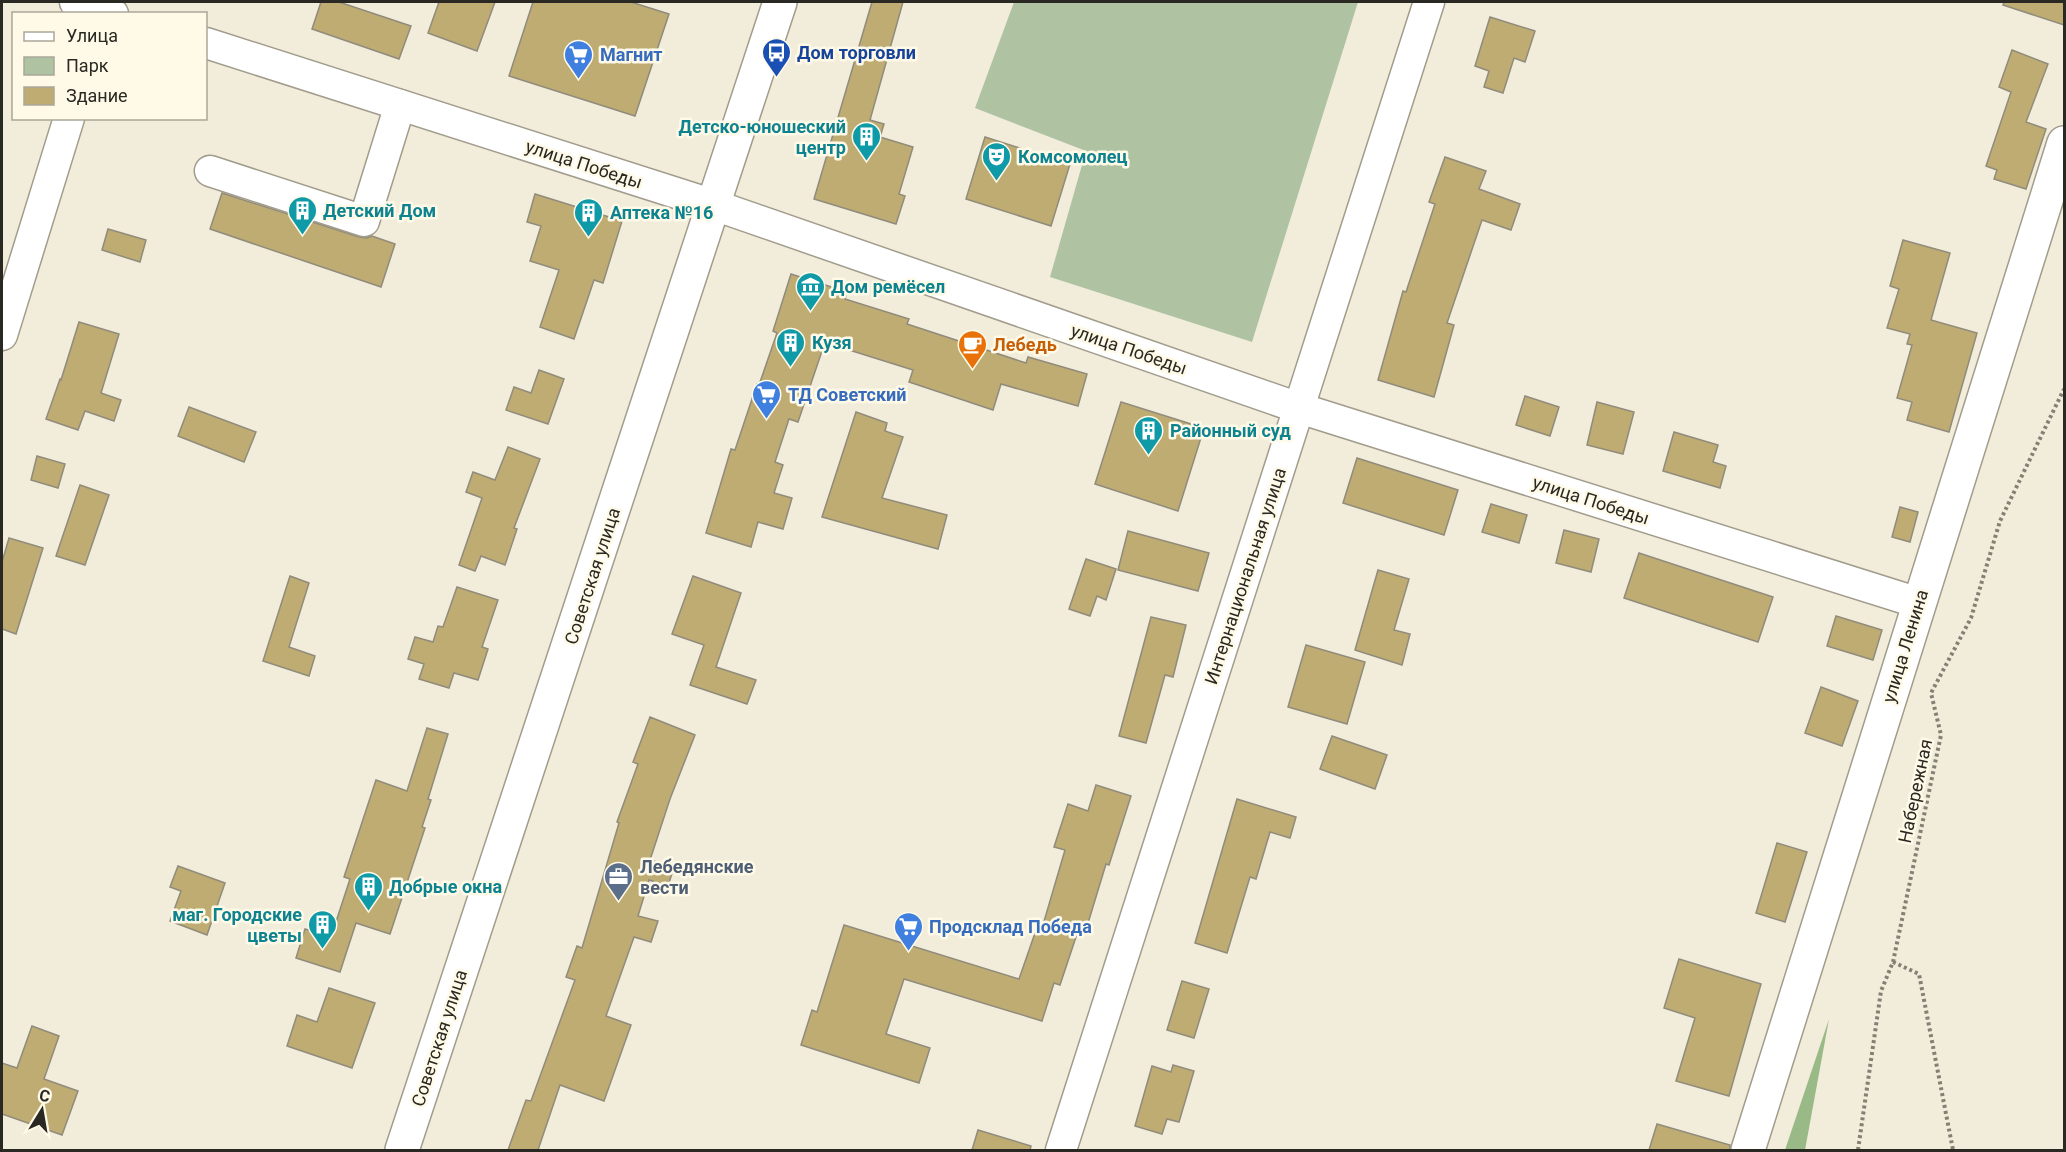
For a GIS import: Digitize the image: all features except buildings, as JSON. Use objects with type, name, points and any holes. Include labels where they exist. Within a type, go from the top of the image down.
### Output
[{"type":"main road","name":"Советская улица","points":[[402,1150],[780,2]]},
{"type":"main road","name":"улица Ленина","points":[[1748,1150],[2064,143]]},
{"type":"street","points":[[75,2],[106,10]]},
{"type":"street","name":"Интернациональная улица","points":[[1061,1150],[1429,2]]},
{"type":"street","name":"улица Победы","points":[[207,43],[714,205],[1299,408],[1918,603]]},
{"type":"street","points":[[210,171],[364,221],[400,105]]},
{"type":"street","points":[[2,334],[68,120]]},
{"type":"path","name":"Набережная","points":[[1858,1150],[1881,991],[1893,962],[1941,735],[1931,693],[1971,618],[2000,521],[2064,389]]},
{"type":"path","points":[[1893,962],[1919,974],[1953,1150]]},
{"type":"green space","points":[[1014,2],[1358,2],[1252,342],[1050,277],[1086,151],[975,108]]},
{"type":"green space","points":[[1829,1019],[1805,1150],[1785,1150]]},
{"type":"place","name":"Дом торговли","points":[[776,78]]},
{"type":"place","name":"Магнит","points":[[579,80]]},
{"type":"place","name":"Детско-юношеский центр","points":[[867,162]]},
{"type":"place","name":"Комсомолец","points":[[997,182]]},
{"type":"place","name":"Детский Дом","points":[[302,236]]},
{"type":"place","name":"Аптека №16","points":[[589,238]]},
{"type":"place","name":"Дом ремёсел","points":[[810,312]]},
{"type":"place","name":"Кузя","points":[[791,368]]},
{"type":"place","name":"Лебедь","points":[[972,370]]},
{"type":"place","name":"ТД Советский","points":[[767,420]]},
{"type":"place","name":"Районный суд","points":[[1149,456]]},
{"type":"place","name":"Лебедянские вести","points":[[619,902]]},
{"type":"place","name":"Добрые окна","points":[[368,912]]},
{"type":"place","name":"маг. Городские цветы","points":[[323,950]]},
{"type":"place","name":"Продсклад Победа","points":[[908,952]]}]
